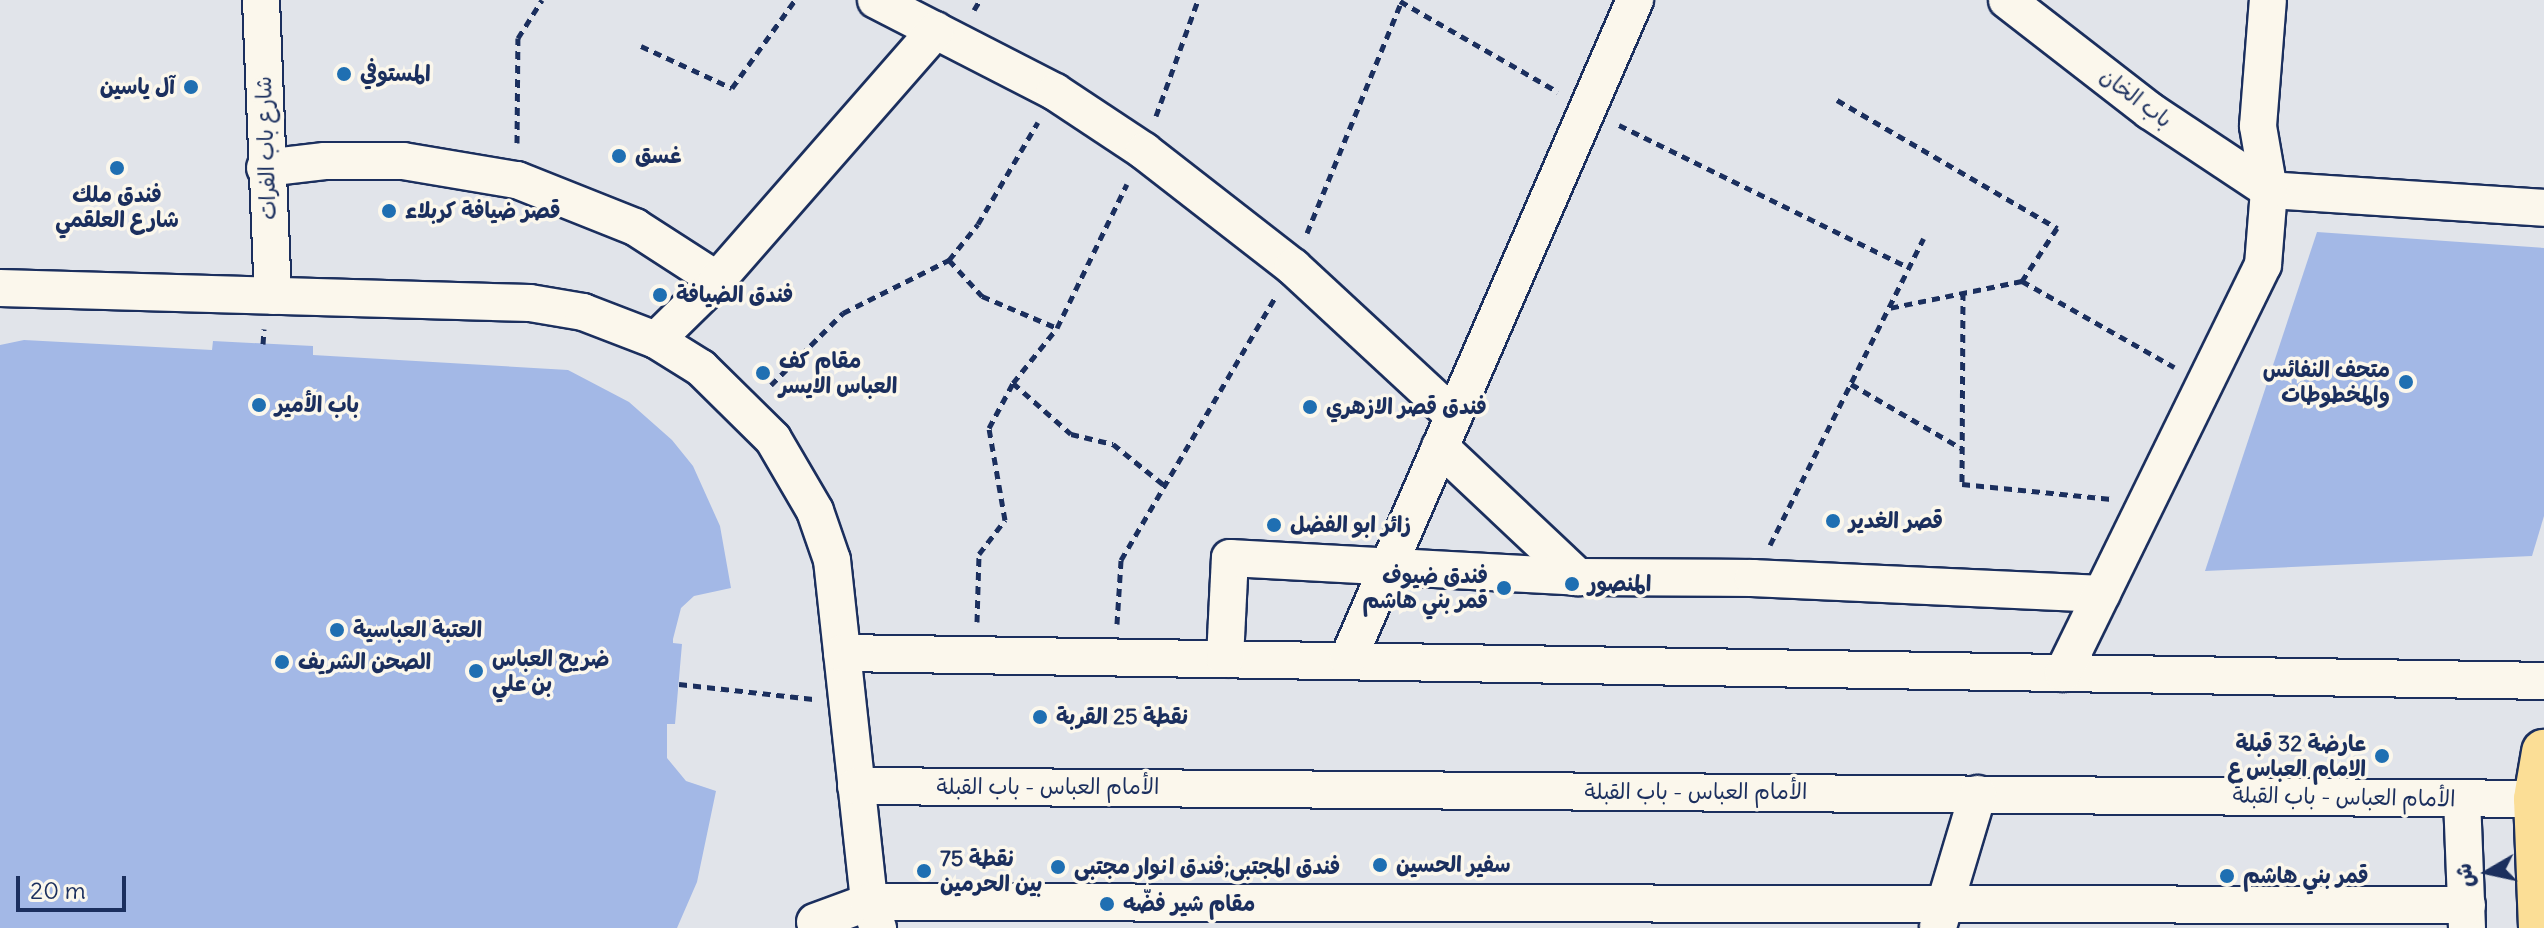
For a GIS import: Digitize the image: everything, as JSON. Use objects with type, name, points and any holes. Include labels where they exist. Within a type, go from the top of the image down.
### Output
[{"type":"main road","points":[[2541,928],[2540,800],[2544,752]]},
{"type":"street","name":"شارع باب الفرات","points":[[261,0],[265,168],[273,296]]},
{"type":"street","points":[[876,0],[1055,92],[1144,151],[1293,267],[1578,577]]},
{"type":"street","points":[[1348,659],[1635,0]]},
{"type":"street","name":"باب الخان","points":[[2007,0],[2150,111],[2269,190]]},
{"type":"street","points":[[2063,673],[2263,265],[2269,190],[2258,126],[2268,0]]},
{"type":"street","points":[[656,340],[717,280],[936,30]]},
{"type":"street","points":[[265,168],[325,161],[403,161],[517,180],[635,227],[717,280]]},
{"type":"street","points":[[2269,190],[2544,208]]},
{"type":"street","points":[[0,288],[530,303],[583,312],[656,340],[701,368],[748,409],[789,463],[815,511],[832,560],[873,915]]},
{"type":"street","points":[[1225,659],[1230,558],[1578,577],[1753,578],[2102,594]]},
{"type":"street","points":[[842,653],[2544,681]]},
{"type":"street","name":"الأمام العباس - باب القبلة","points":[[856,786],[2540,800]]},
{"type":"street","points":[[1941,916],[1978,794]]},
{"type":"street","points":[[815,922],[873,915],[1250,903],[1941,916],[2467,917],[2462,798]]},
{"type":"street","points":[[1220,928],[1250,903]]},
{"type":"path","points":[[517,180],[518,38],[542,0]]},
{"type":"path","points":[[641,46],[732,88],[795,0]]},
{"type":"path","points":[[976,655],[979,554],[1005,520],[989,428],[1013,383],[1057,328],[1144,151],[1198,0]]},
{"type":"path","points":[[1116,657],[1121,560],[1293,267],[1400,1],[1587,109],[1909,268]]},
{"type":"path","points":[[748,409],[843,313],[949,260],[978,224],[1055,92]]},
{"type":"path","points":[[1837,100],[2057,228],[2022,281]]},
{"type":"path","points":[[1753,578],[1924,238]]},
{"type":"path","points":[[949,260],[982,296],[1057,328]]},
{"type":"path","points":[[1889,308],[2022,281],[2206,386]]},
{"type":"path","points":[[1963,292],[1962,484],[2148,503]]},
{"type":"path","points":[[1013,383],[1071,434],[1113,444],[1164,485]]},
{"type":"path","points":[[1851,384],[1962,449]]},
{"type":"path","points":[[679,684],[848,703]]},
{"type":"building","name":"متحف النفائس والمخطوطات","points":[[2317,232],[2544,248],[2544,516],[2532,556],[2205,571]]},
{"type":"building","name":"العتبة العباسية","points":[[24,340],[212,350],[213,341],[313,346],[313,355],[568,370],[629,402],[672,440],[693,466],[720,526],[731,588],[694,596],[681,608],[673,639],[673,643],[682,644],[675,724],[667,724],[667,758],[686,781],[716,791],[697,882],[677,928],[0,928],[0,345]]},
{"type":"place","name":"المستوفي","points":[[344,74]]},
{"type":"place","name":"آل ياسين","points":[[191,87]]},
{"type":"place","name":"غسق","points":[[619,156]]},
{"type":"place","name":"فندق ملك شارع العلقمي","points":[[117,168]]},
{"type":"place","name":"قصر ضيافة كربلاء","points":[[389,211]]},
{"type":"place","name":"فندق الضيافة","points":[[660,295]]},
{"type":"place","name":"مقام كف العباس الايسر","points":[[763,373]]},
{"type":"place","name":"متحف النفائس والمخطوطات","points":[[2406,382]]},
{"type":"place","name":"باب الأمير","points":[[259,405]]},
{"type":"place","name":"فندق قصر الازهري","points":[[1310,407]]},
{"type":"place","name":"قصر الغدير","points":[[1833,521]]},
{"type":"place","name":"زائر ابو الفضل","points":[[1274,525]]},
{"type":"place","name":"المنصور","points":[[1572,584]]},
{"type":"place","name":"فندق ضيوف قمر بني هاشم","points":[[1504,588]]},
{"type":"place","name":"العتبة العباسية","points":[[337,630]]},
{"type":"place","name":"الصحن الشريف","points":[[282,662]]},
{"type":"place","name":"ضريح العباس بن علي","points":[[476,671]]},
{"type":"place","name":"نقطة 25 القربة","points":[[1040,717]]},
{"type":"place","name":"عارضة 32 قبلة الامام العباس ع","points":[[2382,756]]},
{"type":"place","name":"سفير الحسين","points":[[1380,865]]},
{"type":"place","name":"فندق المجتبى;فندق انوار مجتبى","points":[[1058,867]]},
{"type":"place","name":"نقطة 75 بين الحرمين","points":[[924,871]]},
{"type":"place","name":"قمر بني هاشم","points":[[2227,876]]},
{"type":"place","name":"مقام شير فضّه","points":[[1107,904]]}]
